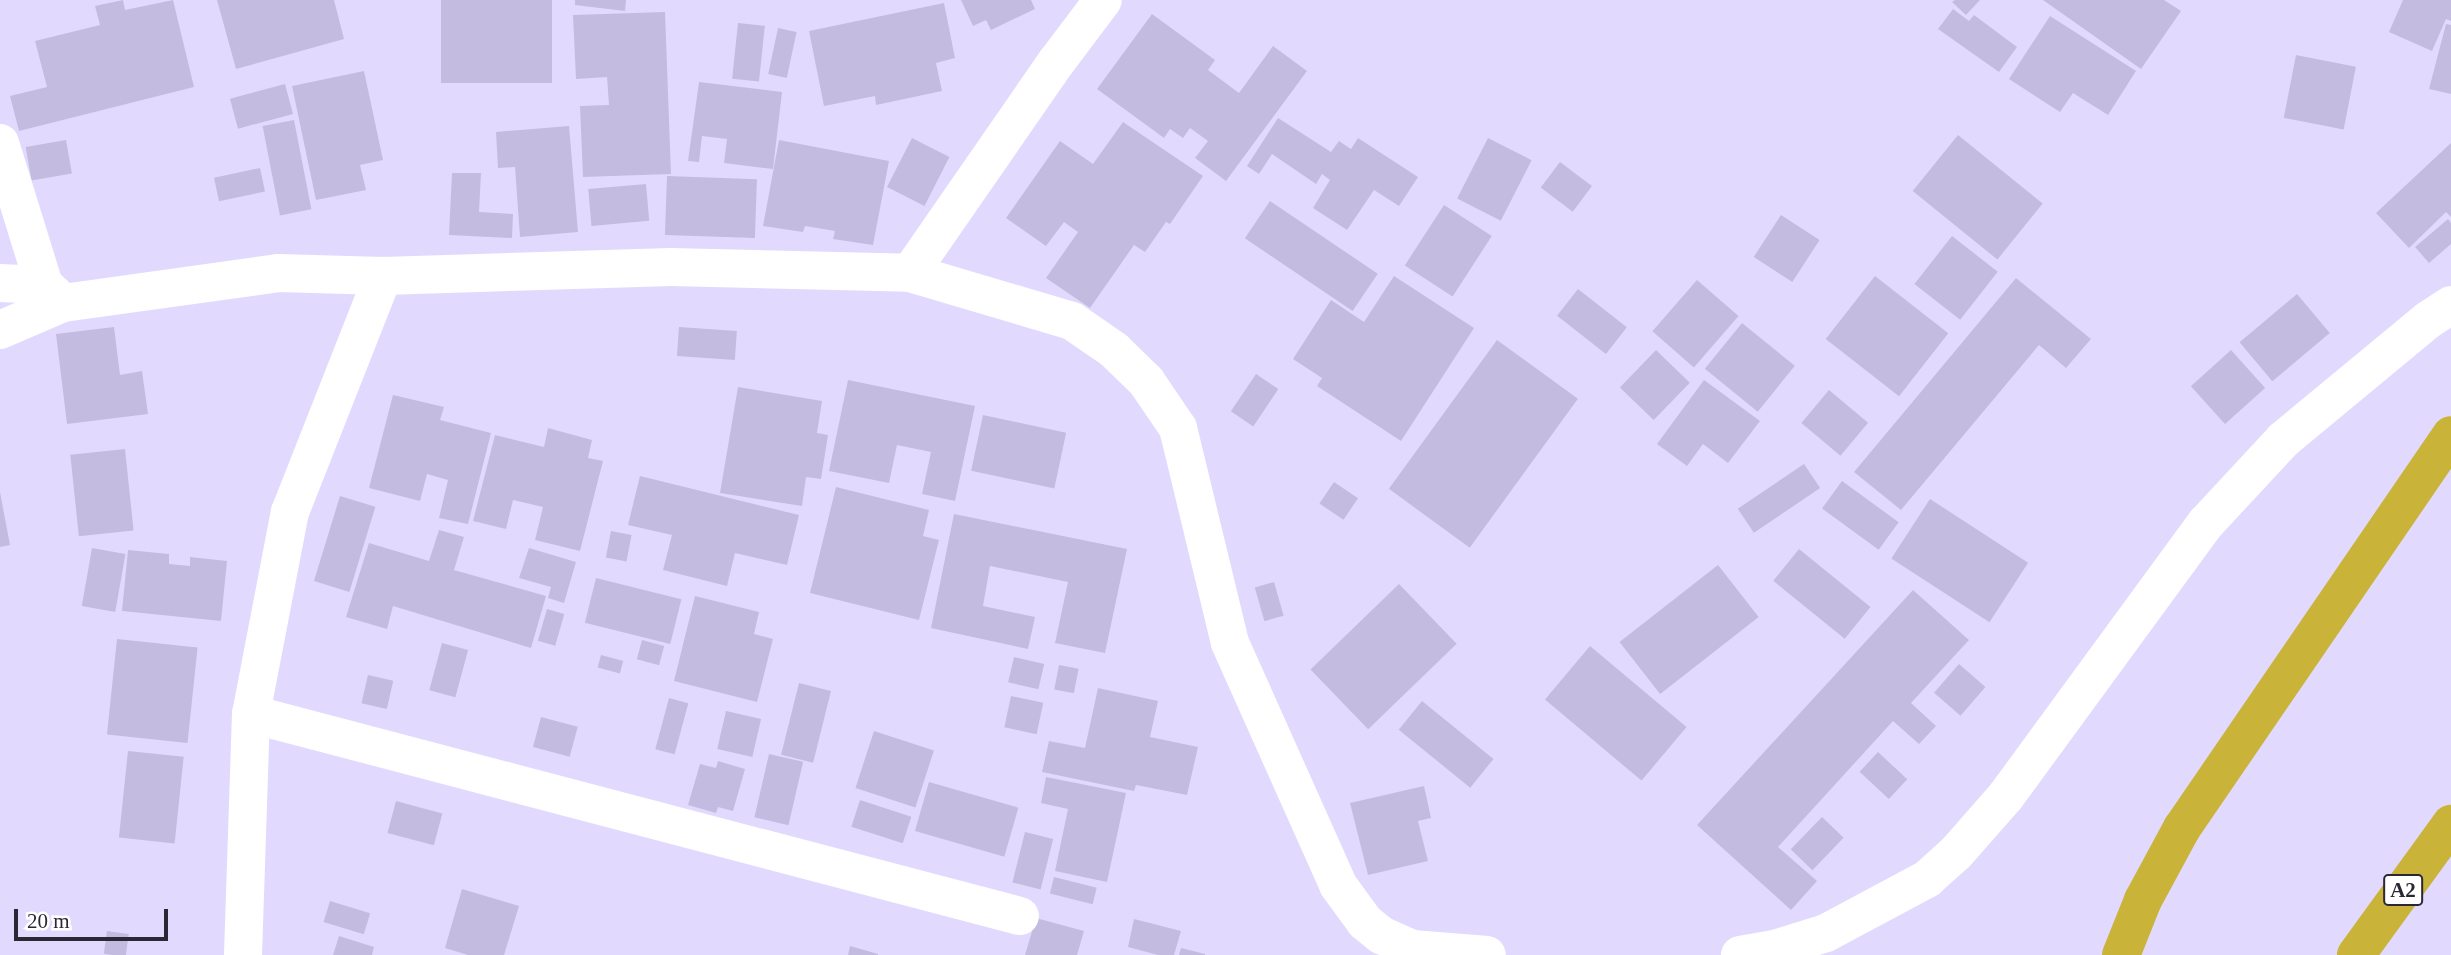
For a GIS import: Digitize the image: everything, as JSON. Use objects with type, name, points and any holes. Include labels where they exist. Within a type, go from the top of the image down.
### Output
[{"type":"highway","points":[[2121,955],[2143,900],[2182,828],[2451,435]]},
{"type":"highway","name":"A2","points":[[2356,955],[2451,824]]},
{"type":"street","points":[[910,273],[1057,61],[1103,0]]},
{"type":"street","points":[[0,143],[53,294]]},
{"type":"street","points":[[0,283],[53,294],[278,273],[383,276],[671,267],[910,273],[1072,321],[1114,350],[1146,381],[1178,428],[1230,643],[1338,885],[1365,922],[1381,935],[1412,952],[1487,955]]},
{"type":"street","points":[[243,955],[251,714],[290,512],[383,276]]},
{"type":"street","points":[[0,330],[53,294]]},
{"type":"street","points":[[1740,955],[1778,948],[1826,933],[1927,879],[1956,853],[2006,796],[2206,523],[2283,440],[2428,320],[2451,305]]},
{"type":"street","points":[[251,714],[1020,916]]},
{"type":"building","points":[[123,0],[125,10],[173,0],[194,87],[19,131],[10,96],[47,87],[35,41],[100,25],[95,6]]},
{"type":"building","points":[[217,0],[334,0],[344,39],[236,69]]},
{"type":"building","points":[[441,0],[552,0],[552,83],[441,83]]},
{"type":"building","points":[[575,0],[626,0],[625,11],[575,5]]},
{"type":"building","points":[[961,0],[1031,0],[1035,9],[991,30],[986,20],[973,26]]},
{"type":"building","points":[[1980,0],[1966,15],[1952,2]]},
{"type":"building","points":[[2043,0],[2164,0],[2181,11],[2141,69]]},
{"type":"building","points":[[2403,0],[2451,0],[2451,21],[2446,19],[2432,51],[2389,32]]},
{"type":"building","points":[[944,3],[955,58],[936,63],[942,91],[876,105],[875,96],[824,106],[809,31]]},
{"type":"building","points":[[1953,9],[1969,21],[1974,15],[2017,47],[1999,72],[1938,29]]},
{"type":"building","points":[[665,12],[671,174],[583,177],[580,106],[609,105],[607,77],[576,79],[573,15]]},
{"type":"building","points":[[1152,14],[1215,60],[1208,70],[1239,93],[1273,46],[1307,71],[1226,181],[1195,158],[1208,141],[1190,128],[1183,138],[1170,129],[1164,138],[1097,89]]},
{"type":"building","points":[[2050,16],[2136,71],[2108,115],[2073,93],[2060,112],[2009,79]]},
{"type":"building","points":[[738,23],[765,26],[759,82],[732,79]]},
{"type":"building","points":[[2446,24],[2451,25],[2451,94],[2429,89]]},
{"type":"building","points":[[778,28],[797,32],[787,78],[768,74]]},
{"type":"building","points":[[2296,55],[2356,67],[2344,129],[2284,118]]},
{"type":"building","points":[[364,71],[383,160],[360,165],[366,190],[316,200],[292,86]]},
{"type":"building","points":[[699,82],[782,92],[773,169],[724,163],[727,139],[702,136],[699,162],[688,161]]},
{"type":"building","points":[[285,84],[293,114],[238,129],[230,99]]},
{"type":"building","points":[[1278,118],[1331,152],[1339,141],[1351,149],[1358,138],[1418,177],[1399,206],[1374,190],[1347,230],[1313,208],[1330,180],[1322,174],[1316,184],[1272,154],[1259,174],[1247,166]]},
{"type":"building","points":[[294,120],[311,209],[280,215],[263,126]]},
{"type":"building","points":[[1123,122],[1203,176],[1170,224],[1166,222],[1145,252],[1134,245],[1090,308],[1046,278],[1078,232],[1064,222],[1046,246],[1006,218],[1060,141],[1093,164]]},
{"type":"building","points":[[569,126],[578,232],[520,237],[515,167],[498,168],[496,132]]},
{"type":"building","points":[[1958,135],[2043,204],[1997,260],[1913,191]]},
{"type":"building","points":[[912,138],[949,157],[924,206],[887,187]]},
{"type":"building","points":[[1488,138],[1532,160],[1501,221],[1457,199]]},
{"type":"building","points":[[66,140],[72,173],[32,181],[26,147]]},
{"type":"building","points":[[779,140],[889,161],[873,245],[833,239],[835,231],[805,226],[803,232],[763,226]]},
{"type":"building","points":[[2451,143],[2451,217],[2446,212],[2409,248],[2376,213]]},
{"type":"building","points":[[1560,162],[1592,186],[1573,212],[1541,188]]},
{"type":"building","points":[[260,168],[265,191],[219,201],[214,178]]},
{"type":"building","points":[[452,173],[481,173],[479,212],[513,214],[512,238],[449,235]]},
{"type":"building","points":[[667,176],[757,179],[755,238],[665,235]]},
{"type":"building","points":[[646,184],[649,221],[591,226],[588,189]]},
{"type":"building","points":[[1270,201],[1378,274],[1353,311],[1245,238]]},
{"type":"building","points":[[1444,205],[1492,236],[1453,296],[1405,265]]},
{"type":"building","points":[[1781,215],[1820,240],[1792,282],[1754,257]]},
{"type":"building","points":[[2448,219],[2451,223],[2451,244],[2429,263],[2415,247]]},
{"type":"building","points":[[1952,236],[1998,272],[1960,320],[1914,284]]},
{"type":"building","points":[[1394,276],[1474,328],[1401,441],[1317,386],[1322,378],[1293,359],[1331,300],[1364,322]]},
{"type":"building","points":[[1875,276],[1948,333],[1899,396],[1826,339]]},
{"type":"building","points":[[2016,278],[2091,339],[2066,368],[2039,345],[1901,510],[1854,472]]},
{"type":"building","points":[[1697,280],[1739,316],[1694,367],[1652,331]]},
{"type":"building","points":[[1578,289],[1627,327],[1606,354],[1557,316]]},
{"type":"building","points":[[2297,294],[2330,333],[2272,381],[2240,342]]},
{"type":"building","points":[[1742,323],[1795,366],[1758,412],[1705,369]]},
{"type":"building","points":[[114,327],[120,375],[142,371],[148,414],[67,424],[56,334]]},
{"type":"building","points":[[679,327],[737,331],[735,360],[677,356]]},
{"type":"building","points":[[1497,340],[1578,399],[1470,548],[1389,489]]},
{"type":"building","points":[[1656,350],[1690,383],[1654,420],[1620,387]]},
{"type":"building","points":[[2231,350],[2265,388],[2225,424],[2191,386]]},
{"type":"building","points":[[1256,374],[1278,389],[1253,426],[1231,411]]},
{"type":"building","points":[[848,380],[975,406],[955,501],[922,494],[931,452],[897,445],[889,483],[829,471]]},
{"type":"building","points":[[1704,380],[1760,421],[1728,463],[1703,444],[1687,466],[1657,444]]},
{"type":"building","points":[[738,387],[822,401],[817,433],[828,435],[821,479],[806,477],[802,506],[720,493]]},
{"type":"building","points":[[1829,390],[1868,423],[1840,456],[1801,423]]},
{"type":"building","points":[[393,395],[444,407],[440,420],[491,433],[468,524],[439,518],[448,480],[427,474],[420,501],[369,488]]},
{"type":"building","points":[[983,415],[1066,433],[1054,488],[971,471]]},
{"type":"building","points":[[548,428],[592,440],[588,458],[603,461],[580,551],[535,540],[543,507],[513,500],[506,529],[473,521],[495,435],[544,447]]},
{"type":"building","points":[[125,449],[134,531],[79,536],[70,455]]},
{"type":"building","points":[[1804,464],[1820,488],[1754,533],[1738,509]]},
{"type":"building","points":[[640,476],[799,515],[787,565],[735,553],[727,586],[663,570],[672,535],[628,525]]},
{"type":"building","points":[[1842,481],[1899,522],[1879,550],[1822,509]]},
{"type":"building","points":[[1334,482],[1358,498],[1344,520],[1319,504]]},
{"type":"building","points":[[836,487],[929,510],[923,536],[939,540],[919,620],[810,593]]},
{"type":"building","points":[[0,492],[10,545],[0,547]]},
{"type":"building","points":[[340,496],[375,507],[349,592],[314,581]]},
{"type":"building","points":[[1930,499],[2028,563],[1989,622],[1891,559]]},
{"type":"building","points":[[954,514],[1127,549],[1105,653],[1055,643],[1068,582],[990,566],[983,606],[1035,617],[1028,649],[931,628]]},
{"type":"building","points":[[439,530],[464,537],[454,570],[546,596],[531,648],[393,606],[387,629],[346,617],[369,543],[429,561]]},
{"type":"building","points":[[611,531],[632,535],[626,562],[606,558]]},
{"type":"building","points":[[92,548],[125,554],[115,612],[82,606]]},
{"type":"building","points":[[529,548],[576,562],[564,603],[548,598],[551,587],[519,578]]},
{"type":"building","points":[[1799,549],[1870,607],[1845,639],[1773,581]]},
{"type":"building","points":[[128,550],[169,554],[169,564],[190,566],[190,557],[227,561],[221,621],[122,611]]},
{"type":"building","points":[[1718,565],[1759,617],[1660,694],[1619,642]]},
{"type":"building","points":[[596,578],[681,599],[670,644],[585,623]]},
{"type":"building","points":[[1274,582],[1284,616],[1264,621],[1255,588]]},
{"type":"building","points":[[1399,584],[1457,644],[1368,729],[1311,669]]},
{"type":"building","points":[[1913,590],[1969,640],[1911,703],[1936,726],[1919,744],[1893,721],[1778,847],[1817,881],[1791,910],[1697,825]]},
{"type":"building","points":[[695,596],[759,612],[754,634],[773,639],[757,702],[674,681]]},
{"type":"building","points":[[547,609],[564,614],[555,646],[538,641]]},
{"type":"building","points":[[117,639],[198,647],[188,743],[107,734]]},
{"type":"building","points":[[642,640],[664,646],[659,665],[637,659]]},
{"type":"building","points":[[442,643],[468,650],[455,697],[429,690]]},
{"type":"building","points":[[1590,646],[1687,727],[1642,781],[1545,700]]},
{"type":"building","points":[[601,655],[623,661],[620,674],[598,668]]},
{"type":"building","points":[[1014,657],[1044,664],[1038,689],[1008,682]]},
{"type":"building","points":[[1959,664],[1985,687],[1960,716],[1934,693]]},
{"type":"building","points":[[1059,665],[1079,669],[1074,693],[1054,690]]},
{"type":"building","points":[[368,675],[393,681],[387,709],[361,703]]},
{"type":"building","points":[[799,683],[831,691],[813,763],[781,755]]},
{"type":"building","points":[[1098,688],[1158,701],[1150,737],[1198,747],[1187,795],[1136,785],[1134,791],[1042,772],[1049,741],[1085,748]]},
{"type":"building","points":[[1011,696],[1043,703],[1037,734],[1004,727]]},
{"type":"building","points":[[669,698],[688,703],[675,754],[655,749]]},
{"type":"building","points":[[1422,701],[1493,759],[1470,788],[1399,730]]},
{"type":"building","points":[[726,711],[761,719],[752,757],[717,749]]},
{"type":"building","points":[[541,717],[578,727],[570,757],[533,747]]},
{"type":"building","points":[[874,731],[934,750],[915,808],[855,788]]},
{"type":"building","points":[[128,751],[184,757],[175,843],[119,838]]},
{"type":"building","points":[[1878,752],[1907,779],[1889,799],[1860,772]]},
{"type":"building","points":[[769,754],[803,762],[788,825],[754,817]]},
{"type":"building","points":[[718,761],[745,769],[733,811],[718,807],[716,813],[688,805],[700,764],[716,768]]},
{"type":"building","points":[[1046,777],[1126,793],[1107,882],[1055,871],[1068,809],[1041,803]]},
{"type":"building","points":[[929,782],[1018,808],[1004,857],[915,831]]},
{"type":"building","points":[[1424,786],[1431,818],[1418,821],[1428,861],[1368,875],[1350,803]]},
{"type":"building","points":[[860,800],[911,817],[903,843],[851,827]]},
{"type":"building","points":[[396,801],[442,813],[434,845],[387,833]]},
{"type":"building","points":[[1822,817],[1844,838],[1812,870],[1791,849]]},
{"type":"building","points":[[1025,832],[1053,839],[1041,889],[1012,882]]},
{"type":"building","points":[[1054,877],[1097,888],[1093,904],[1050,893]]},
{"type":"building","points":[[462,889],[519,906],[504,955],[468,955],[445,948]]},
{"type":"building","points":[[330,901],[370,913],[364,934],[324,922]]},
{"type":"building","points":[[1036,918],[1084,931],[1077,955],[1025,955]]},
{"type":"building","points":[[1134,919],[1181,931],[1174,955],[1158,955],[1128,947]]},
{"type":"building","points":[[107,931],[129,934],[126,955],[104,954]]},
{"type":"building","points":[[339,936],[374,947],[372,955],[333,955]]},
{"type":"building","points":[[850,946],[878,954],[878,955],[848,955]]},
{"type":"building","points":[[1181,948],[1205,954],[1205,955],[1179,955]]}]
